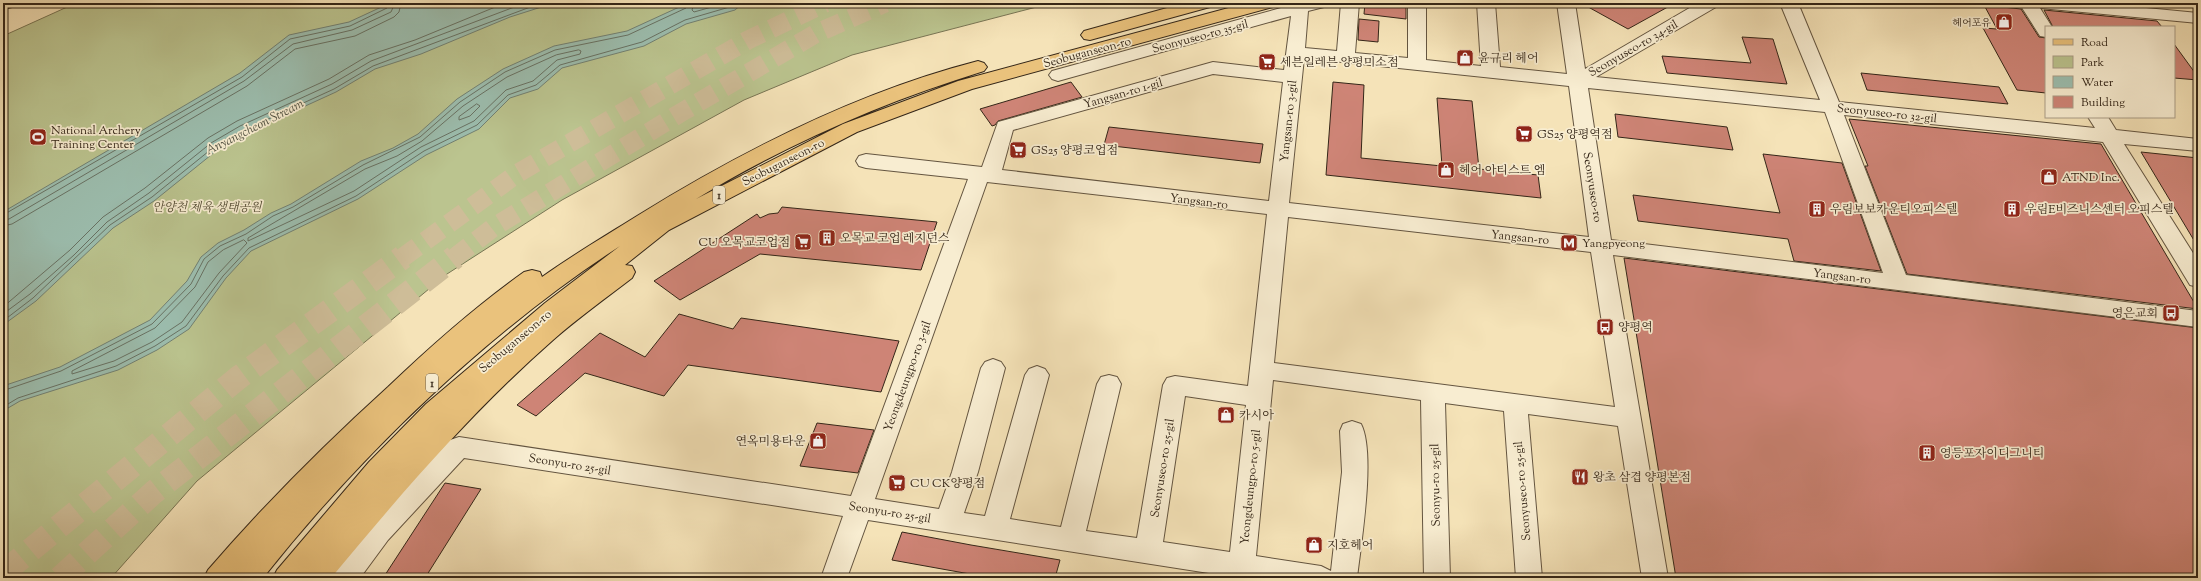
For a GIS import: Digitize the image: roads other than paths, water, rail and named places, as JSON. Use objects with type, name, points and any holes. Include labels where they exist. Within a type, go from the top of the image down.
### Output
[{"type":"main road","name":"Seobuganseon-ro","points":[[247,578],[308,508],[405,406],[528,299],[653,222],[743,162],[828,120],[947,76],[1204,3]]},
{"type":"main road","name":"Seobuganseon-ro","points":[[286,578],[378,469],[434,411],[653,222],[850,128],[965,85],[1266,3]]},
{"type":"main road","points":[[217,578],[262,524],[353,433],[484,316],[523,284],[566,256],[625,224],[653,222]]},
{"type":"main road","points":[[314,578],[380,500],[484,390],[546,333],[626,270],[653,222]]},
{"type":"street","points":[[1346,57],[1350,3]]},
{"type":"street","points":[[1417,3],[1417,64]]},
{"type":"street","points":[[1486,3],[1491,72]]},
{"type":"street","name":"Seonyuseo-ro","points":[[1566,3],[1576,81],[1601,246],[1655,578]]},
{"type":"street","name":"Seonyuseo-ro 34-gil","points":[[1576,81],[1710,3]]},
{"type":"street","points":[[1789,3],[1832,107],[1898,283]]},
{"type":"street","points":[[2028,3],[2045,30]]},
{"type":"street","points":[[2038,3],[2198,18]]},
{"type":"street","name":"Yangsan-ro 3-gil","points":[[1278,210],[1295,52],[1309,6]]},
{"type":"street","name":"Seonyuseo-ro 35-gil","points":[[1058,75],[1309,6]]},
{"type":"street","name":"Seonyuseo-ro 32-gil","points":[[1295,52],[2198,146]]},
{"type":"street","name":"Yangsan-ro 1-gil","points":[[985,174],[1005,126],[1213,68],[1292,77]]},
{"type":"street","points":[[2099,118],[2198,279]]},
{"type":"street","name":"Yangsan-ro","points":[[866,161],[1278,210],[1601,246],[2198,319]]},
{"type":"street","name":"Yeongdeungpo-ro 3-gil","points":[[834,578],[985,174]]},
{"type":"street","name":"Yeongdeungpo-ro 5-gil","points":[[1242,572],[1278,210]]},
{"type":"street","points":[[948,521],[965,472],[993,368]]},
{"type":"street","points":[[1262,370],[1629,418]]},
{"type":"street","points":[[995,528],[1037,375]]},
{"type":"street","points":[[1071,540],[1109,384]]},
{"type":"street","name":"Seonyuseo-ro 25-gil","points":[[1148,552],[1175,385],[1259,397]]},
{"type":"street","name":"Seonyu-ro 25-gil","points":[[1433,392],[1437,578]]},
{"type":"street","name":"Seonyuseo-ro 25-gil","points":[[1515,403],[1529,578]]},
{"type":"street","points":[[1344,578],[1355,472],[1352,431]]},
{"type":"street","name":"Seonyu-ro 25-gil","points":[[344,578],[379,532],[459,447],[1148,552],[1242,572],[1321,578]]},
{"type":"water","name":"Anyangcheon Stream","points":[[390,3],[554,3],[510,17],[421,54],[375,69],[336,92],[244,134],[216,151],[154,201],[113,228],[36,301],[3,325],[3,212],[240,73],[289,35],[349,22]]},
{"type":"water","points":[[688,3],[743,3],[735,10],[686,24],[644,46],[562,68],[538,89],[510,98],[479,129],[426,155],[358,199],[251,251],[226,278],[189,329],[157,350],[118,370],[20,401],[3,411],[3,383],[6,385],[60,367],[150,320],[187,281],[201,257],[218,243],[244,230],[271,213],[291,204],[361,161],[393,148],[418,134],[457,99],[503,69],[554,46],[627,31]]},
{"type":"tunnel","points":[[402,258],[518,173],[748,40],[825,3]]},
{"type":"tunnel","points":[[454,258],[494,227],[682,112],[815,34],[885,3]]},
{"type":"tunnel","points":[[3,573],[238,378],[403,257]]},
{"type":"tunnel","points":[[60,578],[154,492],[455,257]]},
{"type":"place","name":"헤어포유","points":[[2004,22]]},
{"type":"place","name":"윤규리 헤어","points":[[1465,58]]},
{"type":"place","name":"세븐일레븐 양평미소점","points":[[1267,62]]},
{"type":"place","name":"GS25 양평역점","points":[[1524,134]]},
{"type":"place","name":"National Archery Training Center","points":[[38,137]]},
{"type":"place","name":"GS25 양평코업점","points":[[1018,150]]},
{"type":"place","name":"헤어 아티스트 엠","points":[[1446,170]]},
{"type":"place","name":"ATND Inc.","points":[[2049,177]]},
{"type":"place","name":"우림보보카운티오피스텔","points":[[1817,209]]},
{"type":"place","name":"우림E비즈니스센터 오피스텔","points":[[2012,209]]},
{"type":"place","name":"오목교 코업 레지던스","points":[[827,238]]},
{"type":"place","name":"CU 오목교코업점","points":[[803,242]]},
{"type":"place","name":"Yangpyeong","points":[[1569,243]]},
{"type":"place","name":"영은교회","points":[[2171,313]]},
{"type":"place","name":"양평역","points":[[1605,327]]},
{"type":"place","name":"카시아","points":[[1226,415]]},
{"type":"place","name":"연옥미용타운","points":[[818,441]]},
{"type":"place","name":"영등포자이디그니티","points":[[1927,453]]},
{"type":"place","name":"왕초 삼겹 양평본점","points":[[1580,477]]},
{"type":"place","name":"CU CK양평점","points":[[897,483]]},
{"type":"place","name":"지호헤어","points":[[1314,545]]},
{"type":"park label","name":"안양천 체육 생태공원","points":[[207,207]]}]
